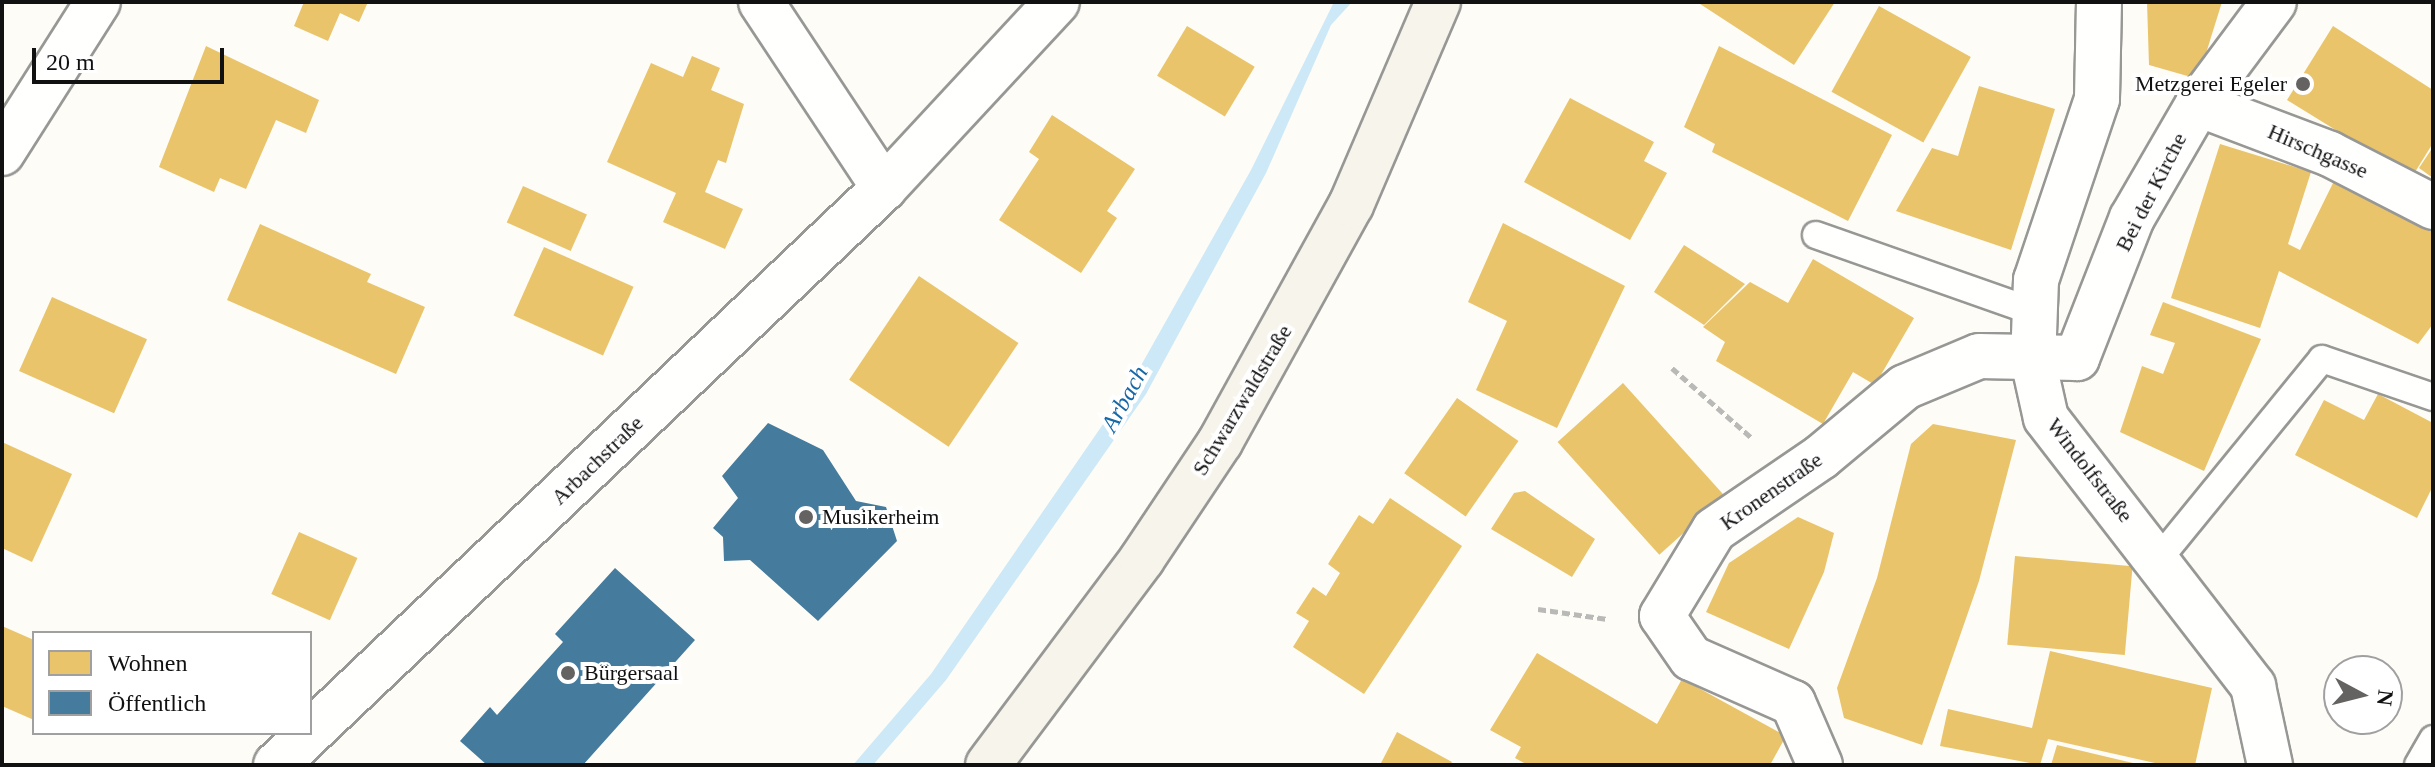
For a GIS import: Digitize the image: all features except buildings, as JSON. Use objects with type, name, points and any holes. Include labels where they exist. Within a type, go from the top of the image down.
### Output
[{"type":"street","points":[[2,153],[98,2]]},
{"type":"street","points":[[761,2],[884,188]]},
{"type":"street","name":"Arbachstraße","points":[[312,731],[884,188],[1057,2]]},
{"type":"street","name":"Schwarzwaldstraße","points":[[988,765],[1142,559],[1220,442],[1351,205],[1438,2]]},
{"type":"street","name":"Windolfstraße","points":[[2099,2],[2097,99],[2036,280],[2033,360],[2046,418],[2253,686],[2270,765]]},
{"type":"street","name":"Bei der Kirche","points":[[2033,360],[2077,358],[2132,218],[2198,104],[2274,2]]},
{"type":"street","name":"Hirschgasse","points":[[2198,104],[2330,154],[2433,207]]},
{"type":"street","name":"Kronenstraße","points":[[1820,765],[1793,703],[1691,658],[1662,616],[1714,530],[1794,476],[1905,387],[1979,356],[2033,360]]},
{"type":"street","name":"Arbachstraße","points":[[276,765],[308,735]]},
{"type":"lane","points":[[1816,235],[2035,312]]},
{"type":"lane","points":[[2158,560],[2322,359],[2433,397]]},
{"type":"lane","points":[[2418,765],[2433,739]]},
{"type":"path","points":[[1672,368],[1794,476]]},
{"type":"water","name":"Arbach","points":[[1334,2],[1352,2],[1331,25],[1266,173],[1146,394],[946,680],[873,765],[853,765],[931,674],[1130,385],[1251,170]]},
{"type":"place","name":"Metzgerei Egeler","points":[[2303,84]]},
{"type":"place","name":"Musikerheim","points":[[806,517]]},
{"type":"place","name":"Bürgersaal","points":[[568,673]]}]
